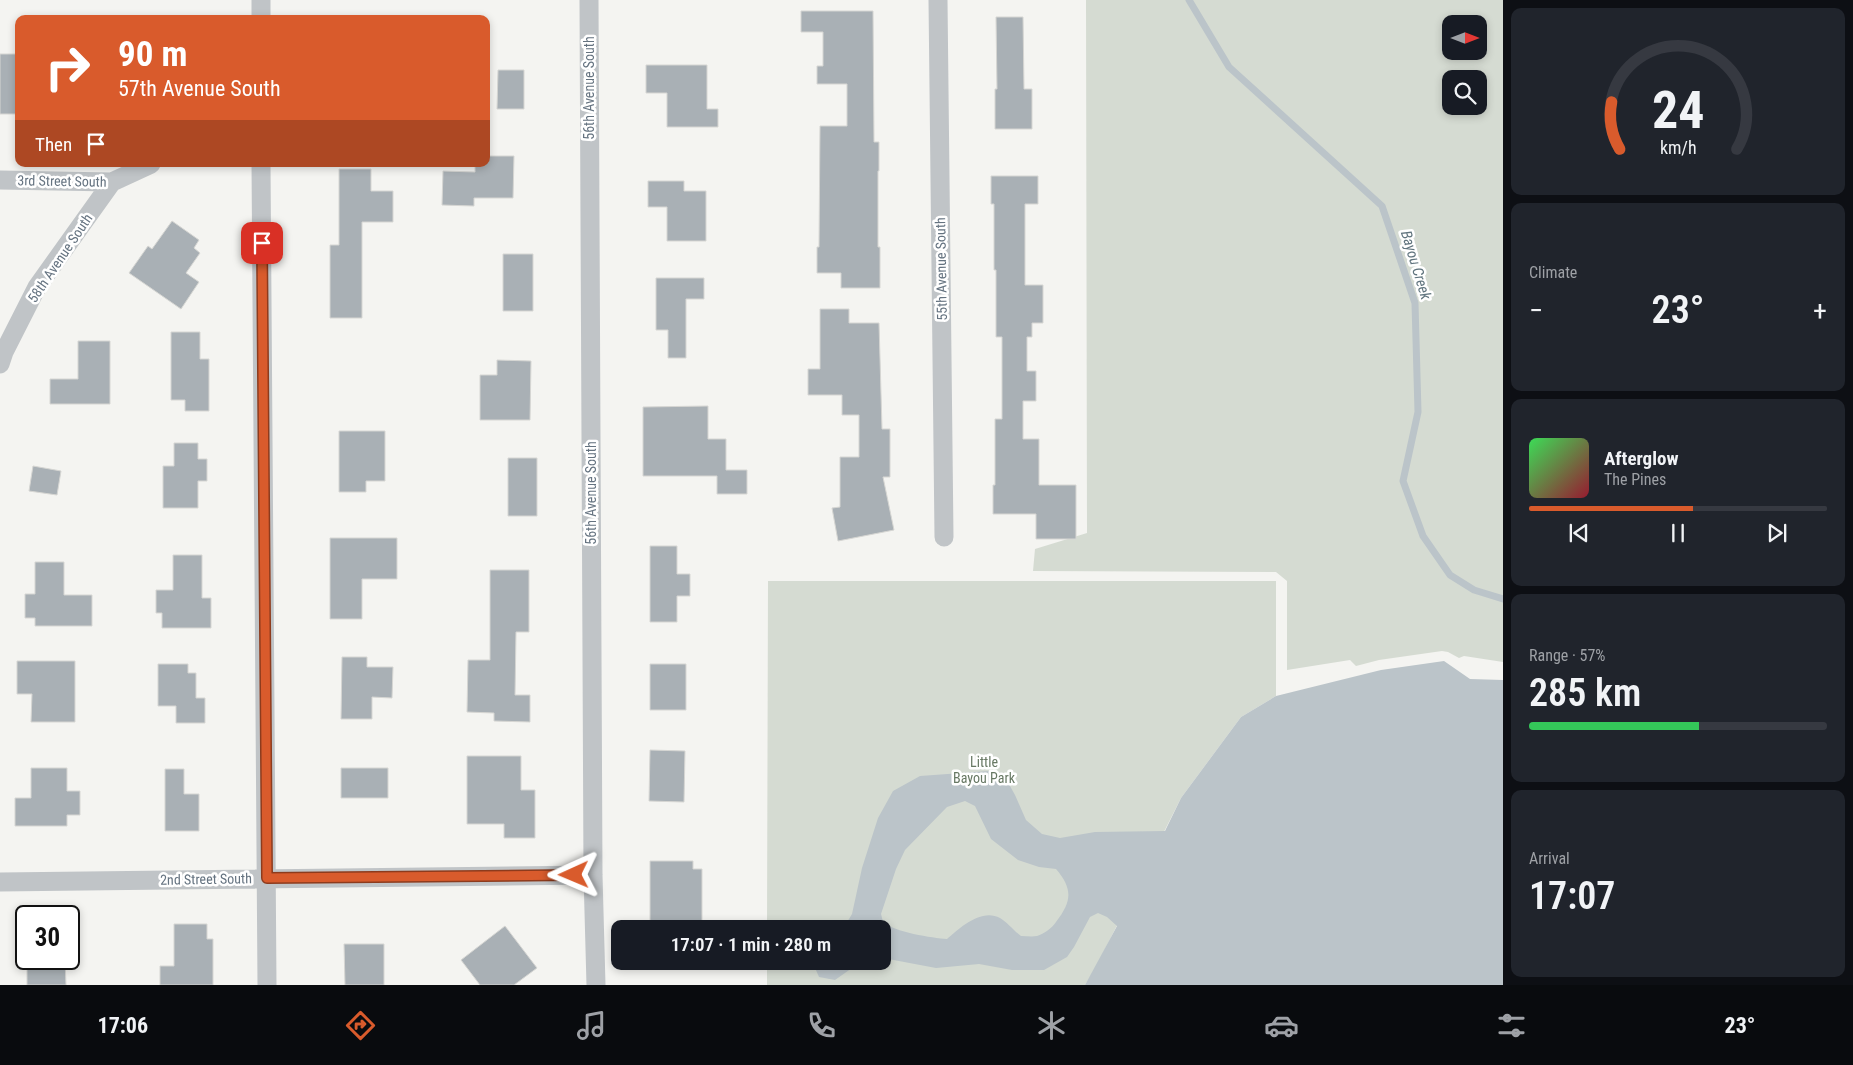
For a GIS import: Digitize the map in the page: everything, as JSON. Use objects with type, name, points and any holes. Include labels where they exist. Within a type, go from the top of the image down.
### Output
[{"type":"street","points":[[261,0],[261,15]]},
{"type":"street","name":"56th Avenue South","points":[[588,0],[593,875],[596,985]]},
{"type":"street","name":"55th Avenue South","points":[[938,0],[944,537]]},
{"type":"street","name":"3rd Street South","points":[[0,180],[112,182],[144,167]]},
{"type":"street","points":[[261,167],[267,985]]},
{"type":"street","name":"58th Avenue South","points":[[0,364],[36,286],[112,182]]},
{"type":"street","name":"2nd Street South","points":[[0,882],[593,875]]},
{"type":"green space","points":[[1086,0],[1503,0],[1503,662],[1464,656],[1459,658],[1442,651],[1379,660],[1356,666],[1350,660],[1287,670],[1287,581],[1276,572],[1033,571],[1035,549],[1087,533]]},
{"type":"green space","name":"Little Bayou Park","points":[[768,581],[1276,581],[1276,696],[1241,717],[1181,798],[1096,967],[1085,985],[767,985],[767,970],[891,970],[891,920],[767,920]]},
{"type":"shaded area","points":[[1444,661],[1470,679],[1503,680],[1503,985],[1085,985],[1117,926],[1107,917],[1098,913],[1090,917],[1067,957],[1044,970],[1012,970],[979,964],[936,968],[891,960],[891,927],[914,934],[947,939],[978,917],[993,916],[1000,918],[1021,936],[1033,936],[1040,935],[1048,930],[1065,908],[1068,901],[1068,889],[1062,876],[1056,869],[1039,867],[1018,860],[991,839],[975,806],[965,801],[947,807],[905,850],[896,869],[881,914],[883,920],[848,920],[852,914],[862,868],[878,818],[893,791],[920,776],[989,771],[1005,777],[1026,820],[1042,834],[1060,838],[1095,832],[1165,831],[1181,798],[1241,717],[1276,696],[1381,670]]},
{"type":"shaded area","points":[[816,970],[849,970],[835,980],[819,977]]},
{"type":"building","points":[[801,11],[873,11],[874,142],[879,142],[878,247],[880,247],[880,288],[841,288],[841,273],[817,273],[820,126],[847,126],[847,84],[817,84],[817,66],[823,66],[823,32],[801,32]]},
{"type":"building","points":[[996,17],[1023,17],[1024,89],[1032,89],[1032,129],[995,129],[995,89],[997,89]]},
{"type":"building","points":[[0,54],[15,54],[15,114],[0,114]]},
{"type":"building","points":[[646,65],[707,65],[707,109],[718,109],[718,127],[667,127],[667,93],[646,93]]},
{"type":"building","points":[[498,70],[524,70],[524,109],[497,109]]},
{"type":"building","points":[[490,156],[514,156],[513,198],[474,198],[474,206],[442,205],[443,171],[475,172],[475,167],[490,167]]},
{"type":"building","points":[[339,169],[371,169],[371,191],[393,191],[393,222],[362,222],[362,318],[330,318],[330,245],[339,245]]},
{"type":"building","points":[[991,176],[1038,176],[1038,204],[1025,204],[1025,285],[1043,285],[1043,323],[1032,323],[1032,337],[1027,337],[1027,371],[1036,371],[1036,401],[1023,401],[1023,439],[1039,439],[1039,485],[1076,485],[1076,539],[1036,539],[1036,514],[993,514],[995,419],[1002,419],[1002,337],[996,337],[994,204],[991,204]]},
{"type":"building","points":[[648,181],[684,181],[684,191],[706,191],[706,241],[667,241],[667,207],[648,207]]},
{"type":"building","points":[[172,221],[199,240],[194,248],[200,253],[186,273],[199,282],[181,309],[129,273],[148,246],[152,249]]},
{"type":"building","points":[[503,254],[533,254],[533,311],[503,311]]},
{"type":"building","points":[[656,278],[704,278],[704,299],[686,299],[686,358],[668,358],[668,330],[656,330]]},
{"type":"building","points":[[820,309],[849,309],[849,323],[879,323],[882,429],[890,429],[890,477],[883,477],[894,530],[838,541],[832,508],[840,507],[840,457],[859,457],[859,415],[842,415],[842,395],[808,395],[808,369],[820,369]]},
{"type":"building","points":[[171,332],[200,332],[200,359],[209,359],[209,411],[185,411],[185,400],[171,400]]},
{"type":"building","points":[[78,341],[110,341],[110,404],[50,404],[50,379],[78,379]]},
{"type":"building","points":[[497,360],[531,361],[530,420],[480,420],[480,375],[497,375]]},
{"type":"building","points":[[708,406],[708,439],[726,439],[726,470],[747,470],[747,494],[717,494],[717,476],[643,476],[643,407]]},
{"type":"building","points":[[339,431],[385,431],[385,481],[366,481],[366,492],[339,492]]},
{"type":"building","points":[[174,443],[198,443],[198,459],[207,459],[207,481],[198,481],[198,508],[163,508],[163,466],[174,466]]},
{"type":"building","points":[[508,458],[537,458],[537,516],[508,516]]},
{"type":"building","points":[[33,466],[61,471],[57,495],[29,491]]},
{"type":"building","points":[[330,538],[397,538],[397,579],[362,579],[362,619],[330,619]]},
{"type":"building","points":[[650,546],[677,546],[677,574],[690,574],[690,596],[677,596],[677,622],[650,622]]},
{"type":"building","points":[[173,555],[202,555],[202,598],[211,598],[211,628],[162,628],[162,613],[156,613],[156,590],[173,590]]},
{"type":"building","points":[[35,562],[64,562],[64,595],[92,595],[92,626],[35,626],[35,618],[25,618],[25,594],[35,594]]},
{"type":"building","points":[[490,570],[529,570],[529,632],[516,632],[515,695],[530,695],[530,722],[494,721],[494,713],[467,712],[468,660],[490,660]]},
{"type":"building","points":[[342,657],[367,657],[367,667],[393,667],[392,698],[372,697],[372,719],[341,719]]},
{"type":"building","points":[[17,661],[75,661],[75,722],[31,722],[32,694],[17,694]]},
{"type":"building","points":[[158,664],[188,664],[188,673],[196,673],[196,698],[205,698],[205,723],[176,723],[176,706],[158,706]]},
{"type":"building","points":[[650,664],[686,664],[686,710],[650,710]]},
{"type":"building","points":[[650,750],[685,751],[684,802],[649,801]]},
{"type":"building","points":[[467,756],[521,756],[521,790],[535,790],[535,838],[504,838],[504,824],[467,824]]},
{"type":"building","points":[[31,768],[67,768],[67,791],[80,791],[80,815],[67,815],[67,826],[15,826],[15,798],[31,798]]},
{"type":"building","points":[[341,768],[388,768],[388,798],[341,798]]},
{"type":"building","points":[[165,769],[184,769],[184,794],[199,794],[199,831],[165,831]]},
{"type":"building","points":[[650,861],[693,861],[693,869],[702,869],[702,920],[650,920]]},
{"type":"building","points":[[174,924],[207,924],[207,939],[213,939],[213,985],[160,985],[160,966],[174,966]]},
{"type":"building","points":[[505,926],[537,968],[514,985],[480,985],[461,960]]},
{"type":"building","points":[[344,944],[384,944],[384,985],[345,985]]},
{"type":"building","points":[[27,970],[65,970],[66,985],[27,985]]},
{"type":"waterway","name":"Bayou Creek","points":[[1189,0],[1229,67],[1382,206],[1415,303],[1418,412],[1403,481],[1423,536],[1450,575],[1474,590],[1503,599]]},
{"type":"route","points":[[262,243],[267,878],[574,875]]}]
